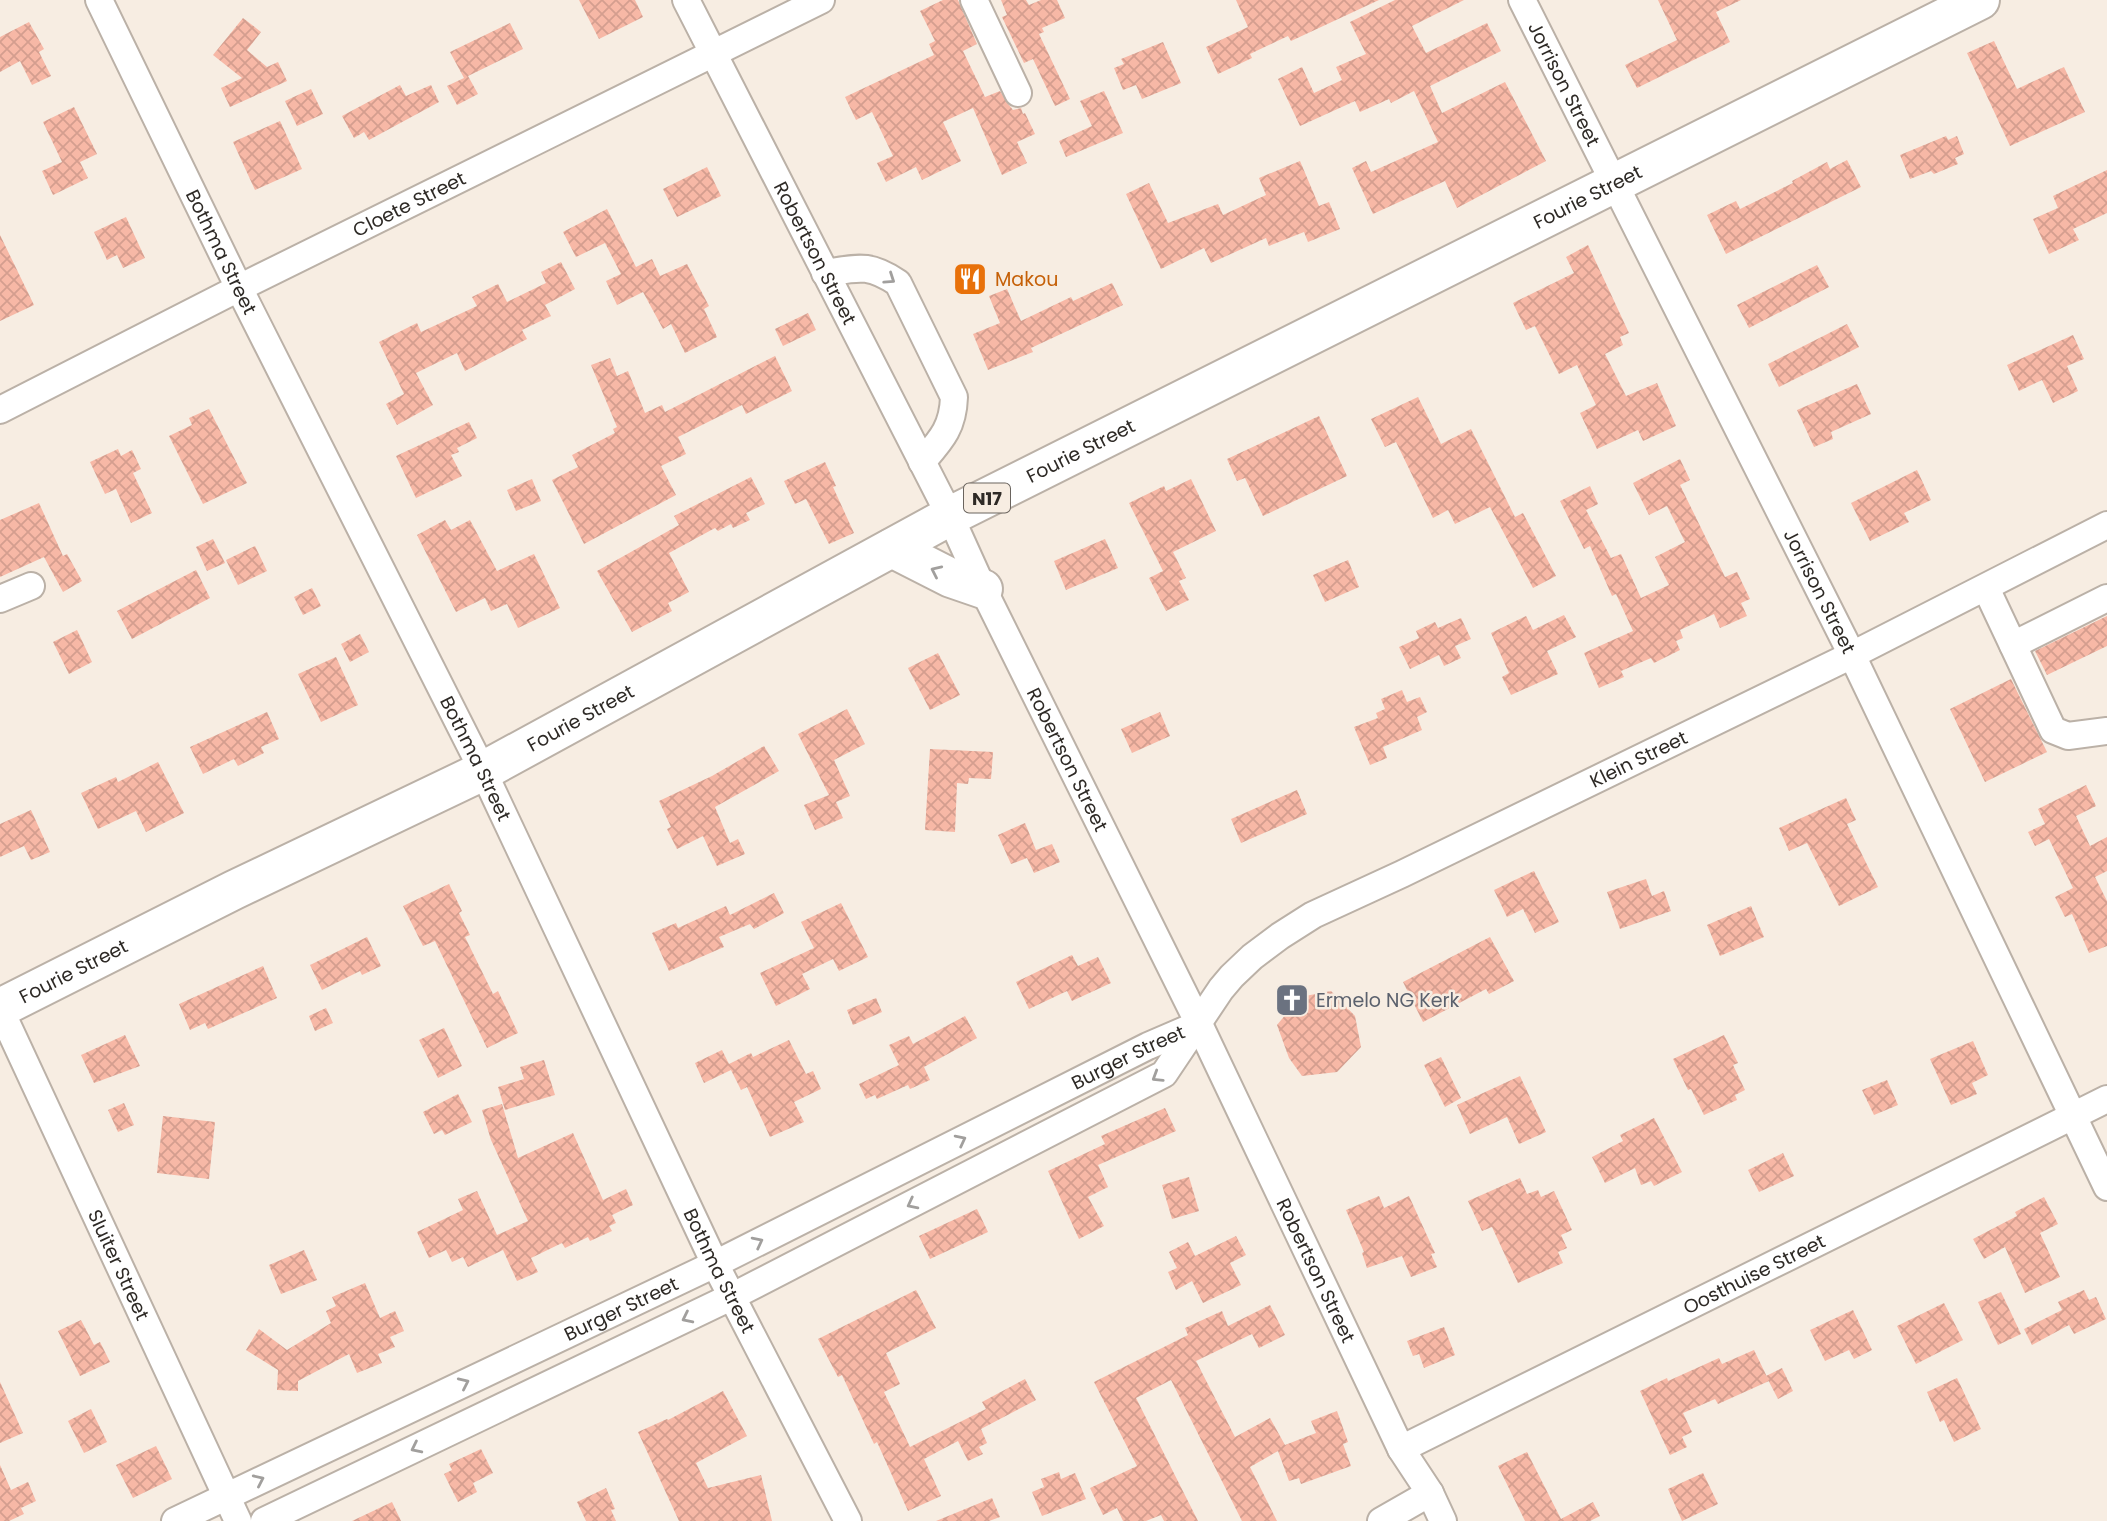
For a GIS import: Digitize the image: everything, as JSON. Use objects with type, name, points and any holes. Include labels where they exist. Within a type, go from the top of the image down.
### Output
[{"type":"highway","name":"Fourie Street","points":[[0,1009],[234,890],[483,771],[950,516],[1980,0]]},
{"type":"highway","points":[[892,548],[951,578],[983,589]]},
{"type":"street","name":"Bothma Street","points":[[99,0],[239,288],[483,771],[715,1264],[848,1521]]},
{"type":"street","name":"Robertson Street","points":[[686,0],[950,516],[983,589],[1199,1024],[1401,1449],[1430,1493],[1443,1521]]},
{"type":"street","name":"Cloete Street","points":[[0,410],[239,288],[821,0]]},
{"type":"street","points":[[975,0],[1018,93]]},
{"type":"street","name":"Jorrison Street","points":[[1522,0],[1852,655],[2107,1187]]},
{"type":"street","points":[[825,273],[865,267],[898,283],[954,397],[953,416],[943,438],[922,462]]},
{"type":"street","name":"Klein Street","points":[[1199,1024],[1221,989],[1252,957],[1313,915],[1852,655],[2107,526]]},
{"type":"street","points":[[0,599],[32,586]]},
{"type":"street","points":[[1986,588],[2053,730],[2068,736],[2107,731]]},
{"type":"street","points":[[2013,645],[2107,598]]},
{"type":"street","name":"Sluiter Street","points":[[0,1009],[224,1496],[238,1521]]},
{"type":"street","name":"Burger Street","points":[[176,1521],[715,1264],[1147,1046],[1199,1024]]},
{"type":"street","name":"Burger Street","points":[[264,1521],[733,1296],[1164,1074],[1199,1024]]},
{"type":"street","name":"Oosthuise Street","points":[[1401,1449],[2107,1098]]},
{"type":"street","points":[[1381,1521],[1430,1493]]},
{"type":"building","points":[[579,0],[635,0],[643,17],[599,39]]},
{"type":"building","points":[[943,0],[958,0],[977,44],[963,51],[985,97],[1000,91],[1013,110],[1021,108],[1023,114],[1025,113],[1035,134],[1017,142],[1027,163],[1002,175],[973,108],[943,122],[961,161],[922,180],[916,167],[886,182],[877,163],[893,156],[872,112],[856,120],[845,97],[934,55],[929,44],[935,41],[920,11]]},
{"type":"building","points":[[1001,0],[1026,0],[1029,5],[1041,0],[1057,0],[1065,18],[1042,28],[1044,32],[1039,34],[1070,99],[1055,106],[1033,59],[1024,63],[1002,17],[1007,15]]},
{"type":"building","points":[[1236,0],[1379,0],[1291,41],[1288,36],[1250,54],[1252,58],[1218,74],[1206,47],[1248,27]]},
{"type":"building","points":[[1395,0],[1464,0],[1412,26],[1426,53],[1487,23],[1501,51],[1430,86],[1442,113],[1505,82],[1546,161],[1457,208],[1445,181],[1373,214],[1352,168],[1366,161],[1371,172],[1438,142],[1414,91],[1391,103],[1389,99],[1360,112],[1355,101],[1300,126],[1278,79],[1302,67],[1314,93],[1342,80],[1336,67],[1366,54],[1350,22]]},
{"type":"building","points":[[1658,0],[1741,0],[1716,12],[1730,42],[1637,88],[1625,65],[1677,40]]},
{"type":"building","points":[[243,18],[261,32],[247,50],[267,67],[278,62],[287,81],[230,107],[221,88],[242,78],[213,55]]},
{"type":"building","points":[[29,22],[44,49],[39,52],[51,76],[32,85],[20,61],[0,72],[0,37]]},
{"type":"building","points":[[510,23],[523,49],[468,76],[478,94],[457,105],[447,86],[464,78],[450,52]]},
{"type":"building","points":[[1994,41],[2017,89],[2064,67],[2085,112],[2010,146],[1967,53]]},
{"type":"building","points":[[1163,42],[1181,83],[1142,99],[1136,85],[1123,90],[1114,68],[1124,64],[1121,59]]},
{"type":"building","points":[[400,85],[406,96],[431,85],[439,102],[369,140],[364,132],[354,138],[342,116]]},
{"type":"building","points":[[311,89],[323,114],[297,126],[285,101]]},
{"type":"building","points":[[1104,91],[1123,133],[1066,157],[1059,141],[1092,126],[1080,101]]},
{"type":"building","points":[[74,107],[97,154],[80,162],[88,178],[53,195],[42,171],[62,162],[43,122]]},
{"type":"building","points":[[280,121],[302,169],[255,190],[233,142]]},
{"type":"building","points":[[1946,136],[1948,140],[1957,136],[1964,154],[1955,158],[1958,164],[1934,174],[1931,171],[1910,179],[1900,155]]},
{"type":"building","points":[[1847,160],[1861,187],[1726,254],[1707,215],[1736,201],[1740,209],[1793,183],[1792,181],[1827,162],[1830,169]]},
{"type":"building","points":[[1300,161],[1319,206],[1329,202],[1340,229],[1308,242],[1304,232],[1269,246],[1266,238],[1211,263],[1204,248],[1161,269],[1126,194],[1149,183],[1168,223],[1218,204],[1223,215],[1266,195],[1259,178]]},
{"type":"building","points":[[707,167],[721,196],[677,217],[663,189]]},
{"type":"building","points":[[2107,170],[2107,213],[2073,229],[2079,240],[2049,254],[2033,219],[2058,208],[2053,196]]},
{"type":"building","points":[[607,209],[636,267],[652,259],[660,276],[687,264],[709,306],[704,309],[717,337],[685,353],[671,324],[663,329],[643,292],[617,305],[606,281],[621,274],[605,243],[576,257],[563,232]]},
{"type":"building","points":[[126,217],[145,258],[123,268],[117,255],[107,260],[94,232]]},
{"type":"building","points":[[0,235],[34,305],[0,321]]},
{"type":"building","points":[[1588,245],[1629,333],[1620,337],[1623,345],[1605,354],[1626,396],[1657,383],[1676,426],[1643,441],[1638,430],[1597,449],[1580,413],[1596,405],[1577,365],[1559,374],[1535,326],[1526,330],[1513,303],[1574,273],[1566,257]]},
{"type":"building","points":[[561,262],[575,289],[545,305],[551,316],[522,330],[527,339],[465,371],[457,353],[416,373],[433,405],[397,425],[386,404],[404,394],[379,342],[417,323],[421,332],[477,306],[472,297],[498,284],[507,302],[546,283],[541,272]]},
{"type":"building","points":[[1817,265],[1829,287],[1749,328],[1737,305]]},
{"type":"building","points":[[1112,283],[1123,305],[1031,348],[1033,352],[988,370],[973,334],[1000,323],[989,296],[1007,289],[1021,321],[1071,297],[1073,301]]},
{"type":"building","points":[[808,313],[816,330],[783,346],[775,329]]},
{"type":"building","points":[[1847,324],[1859,347],[1779,387],[1768,364]]},
{"type":"building","points":[[2073,335],[2084,359],[2067,366],[2078,391],[2053,403],[2042,380],[2019,391],[2007,365]]},
{"type":"building","points":[[775,356],[792,391],[746,414],[742,405],[678,437],[686,454],[661,466],[676,495],[584,544],[552,480],[578,467],[572,455],[615,433],[613,429],[617,427],[591,365],[610,358],[617,376],[628,371],[645,413],[662,405],[665,412]]},
{"type":"building","points":[[1857,384],[1871,414],[1831,432],[1833,439],[1814,447],[1797,410]]},
{"type":"building","points":[[1418,397],[1441,444],[1471,429],[1515,517],[1523,513],[1556,576],[1533,588],[1490,507],[1455,524],[1448,510],[1433,518],[1396,442],[1385,447],[1371,419]]},
{"type":"building","points":[[209,409],[247,483],[203,504],[169,436],[192,425],[189,418]]},
{"type":"building","points":[[1319,416],[1347,476],[1263,516],[1245,478],[1237,481],[1227,459]]},
{"type":"building","points":[[469,422],[477,438],[457,448],[459,452],[451,455],[462,476],[416,498],[396,456]]},
{"type":"building","points":[[118,449],[121,456],[132,450],[141,469],[133,473],[152,513],[131,523],[116,489],[105,494],[90,462]]},
{"type":"building","points":[[1680,459],[1690,480],[1680,485],[1725,577],[1737,572],[1750,599],[1741,603],[1747,616],[1720,628],[1714,614],[1680,630],[1683,638],[1676,641],[1680,650],[1654,663],[1651,658],[1621,671],[1624,677],[1599,688],[1584,653],[1633,631],[1616,594],[1612,596],[1590,546],[1584,549],[1560,501],[1590,486],[1598,504],[1586,510],[1611,558],[1621,554],[1641,598],[1669,585],[1655,557],[1685,542],[1667,506],[1649,515],[1633,483]]},
{"type":"building","points":[[825,462],[854,533],[829,544],[806,499],[795,504],[784,481]]},
{"type":"building","points":[[1917,470],[1931,500],[1904,513],[1909,522],[1870,541],[1851,503]]},
{"type":"building","points":[[751,477],[765,504],[746,513],[750,520],[733,528],[731,524],[718,531],[715,528],[669,553],[689,592],[668,603],[672,611],[632,632],[597,571],[679,525],[674,516]]},
{"type":"building","points":[[532,479],[541,501],[516,511],[507,490]]},
{"type":"building","points":[[1191,479],[1216,531],[1173,552],[1186,578],[1179,581],[1189,600],[1166,611],[1149,578],[1163,571],[1129,503],[1164,486],[1166,491]]},
{"type":"building","points":[[39,503],[63,556],[67,554],[82,581],[63,592],[44,557],[0,577],[0,520]]},
{"type":"building","points":[[445,520],[451,530],[470,520],[497,571],[534,554],[560,608],[518,628],[507,604],[491,611],[485,598],[456,612],[417,535]]},
{"type":"building","points":[[213,539],[225,563],[207,571],[196,547]]},
{"type":"building","points":[[1105,539],[1118,568],[1066,590],[1054,561]]},
{"type":"building","points":[[255,546],[267,571],[238,585],[226,560]]},
{"type":"building","points":[[1348,560],[1359,587],[1325,602],[1313,575]]},
{"type":"building","points":[[196,570],[210,598],[132,639],[117,611]]},
{"type":"building","points":[[312,588],[321,606],[303,615],[294,597]]},
{"type":"building","points":[[1564,615],[1576,637],[1547,651],[1558,674],[1511,695],[1502,677],[1509,673],[1491,633],[1526,616],[1533,630]]},
{"type":"building","points":[[2107,616],[2107,646],[2047,675],[2035,651]]},
{"type":"building","points":[[1461,618],[1471,639],[1455,646],[1461,658],[1444,666],[1439,655],[1410,669],[1399,647],[1419,638],[1416,631],[1435,622],[1438,628]]},
{"type":"building","points":[[77,630],[92,662],[69,674],[53,642]]},
{"type":"building","points":[[360,634],[369,652],[350,662],[341,644]]},
{"type":"building","points":[[938,653],[960,695],[930,710],[908,668]]},
{"type":"building","points":[[336,657],[358,705],[321,722],[298,674]]},
{"type":"building","points":[[2011,679],[2047,752],[1985,782],[1950,709]]},
{"type":"building","points":[[1402,690],[1407,702],[1420,697],[1427,712],[1417,717],[1422,730],[1383,747],[1387,758],[1370,765],[1354,727],[1378,718],[1376,713],[1385,709],[1381,699]]},
{"type":"building","points":[[847,709],[865,744],[834,760],[850,796],[836,802],[843,818],[815,830],[804,805],[829,795],[798,734]]},
{"type":"building","points":[[267,712],[279,739],[261,747],[264,753],[238,766],[234,759],[203,774],[190,747]]},
{"type":"building","points":[[1160,712],[1170,736],[1132,753],[1121,729]]},
{"type":"building","points":[[764,746],[779,771],[715,807],[730,843],[738,839],[745,854],[717,866],[703,836],[677,849],[667,829],[671,827],[659,801],[712,776]]},
{"type":"building","points":[[930,749],[993,752],[991,779],[969,778],[968,784],[957,783],[955,832],[925,830]]},
{"type":"building","points":[[158,762],[184,813],[146,832],[136,811],[98,829],[81,793],[116,777],[118,782]]},
{"type":"building","points":[[2086,785],[2096,806],[2076,816],[2090,846],[2107,837],[2107,871],[2095,877],[2107,901],[2107,946],[2089,953],[2072,914],[2065,917],[2055,897],[2073,888],[2049,839],[2035,846],[2028,832],[2045,824],[2038,809]]},
{"type":"building","points":[[1297,790],[1307,814],[1241,843],[1231,819]]},
{"type":"building","points":[[1846,798],[1856,820],[1847,824],[1878,887],[1839,906],[1807,843],[1789,851],[1779,828]]},
{"type":"building","points":[[31,810],[50,852],[31,860],[24,846],[0,857],[0,824]]},
{"type":"building","points":[[1025,823],[1036,850],[1052,844],[1060,862],[1034,873],[1027,858],[1011,864],[998,835]]},
{"type":"building","points":[[1534,871],[1559,922],[1535,933],[1523,909],[1507,917],[1494,890]]},
{"type":"building","points":[[1646,879],[1652,896],[1664,891],[1671,911],[1620,929],[1607,892]]},
{"type":"building","points":[[449,884],[470,935],[465,937],[493,994],[498,991],[518,1033],[487,1048],[435,941],[423,946],[403,906]]},
{"type":"building","points":[[774,893],[784,913],[754,929],[750,924],[719,937],[724,947],[669,971],[652,933],[676,923],[678,928],[726,906],[730,915]]},
{"type":"building","points":[[841,903],[868,957],[839,971],[833,959],[802,974],[810,989],[776,1006],[760,973],[814,948],[801,922]]},
{"type":"building","points":[[1751,906],[1764,937],[1720,956],[1707,925]]},
{"type":"building","points":[[367,937],[381,966],[362,975],[360,971],[322,990],[310,965]]},
{"type":"building","points":[[1490,937],[1514,981],[1489,994],[1486,989],[1423,1022],[1403,982]]},
{"type":"building","points":[[1072,955],[1078,966],[1098,957],[1111,983],[1072,1001],[1067,991],[1029,1009],[1016,982]]},
{"type":"building","points":[[263,966],[277,998],[208,1029],[205,1023],[190,1030],[179,1004]]},
{"type":"building","points":[[1331,991],[1355,1016],[1361,1047],[1337,1072],[1302,1076],[1289,1058],[1277,1025],[1300,997]]},
{"type":"building","points":[[876,998],[882,1012],[853,1025],[847,1010]]},
{"type":"building","points":[[326,1008],[333,1023],[315,1031],[309,1016]]},
{"type":"building","points":[[965,1016],[977,1038],[924,1067],[930,1080],[910,1089],[908,1085],[877,1099],[875,1095],[866,1099],[859,1084],[899,1065],[889,1045],[909,1036],[913,1044]]},
{"type":"building","points":[[444,1028],[462,1066],[438,1078],[419,1040]]},
{"type":"building","points":[[125,1035],[140,1066],[94,1083],[81,1055]]},
{"type":"building","points":[[1724,1035],[1738,1063],[1733,1065],[1745,1090],[1735,1095],[1737,1100],[1704,1115],[1673,1059]]},
{"type":"building","points":[[789,1040],[806,1074],[813,1071],[821,1089],[794,1102],[804,1122],[770,1137],[747,1087],[741,1090],[731,1070],[704,1083],[695,1063],[722,1050],[729,1064],[751,1053],[753,1057]]},
{"type":"building","points":[[1973,1041],[1988,1075],[1972,1083],[1977,1094],[1951,1105],[1930,1059]]},
{"type":"building","points":[[1441,1057],[1461,1098],[1445,1107],[1424,1065]]},
{"type":"building","points":[[544,1060],[555,1095],[505,1110],[498,1087],[524,1079],[520,1067]]},
{"type":"building","points":[[1520,1076],[1546,1132],[1519,1144],[1507,1117],[1470,1134],[1457,1105]]},
{"type":"building","points":[[1887,1080],[1898,1105],[1874,1115],[1862,1090]]},
{"type":"building","points":[[458,1094],[472,1122],[445,1135],[442,1130],[434,1134],[423,1112]]},
{"type":"building","points":[[124,1103],[134,1125],[118,1132],[108,1110]]},
{"type":"building","points":[[502,1104],[518,1158],[573,1133],[603,1200],[626,1189],[633,1205],[612,1215],[616,1223],[609,1226],[612,1231],[590,1241],[588,1237],[565,1248],[562,1243],[531,1258],[538,1272],[517,1281],[503,1250],[468,1267],[463,1257],[452,1262],[446,1250],[429,1258],[417,1232],[463,1210],[458,1199],[477,1191],[497,1235],[528,1221],[491,1140],[482,1110]]},
{"type":"building","points":[[1165,1108],[1176,1131],[1098,1165],[1108,1187],[1088,1197],[1104,1226],[1079,1239],[1048,1171],[1105,1144],[1101,1136]]},
{"type":"building","points":[[163,1116],[215,1122],[209,1179],[157,1173]]},
{"type":"building","points":[[1654,1118],[1682,1172],[1654,1186],[1651,1181],[1641,1185],[1635,1168],[1605,1183],[1592,1157],[1623,1141],[1620,1135]]},
{"type":"building","points":[[1783,1153],[1794,1176],[1759,1192],[1748,1170]]},
{"type":"building","points":[[1189,1177],[1199,1211],[1172,1219],[1162,1185]]},
{"type":"building","points":[[1520,1178],[1527,1194],[1538,1190],[1541,1197],[1554,1191],[1572,1230],[1561,1235],[1567,1248],[1558,1252],[1563,1263],[1518,1283],[1492,1227],[1482,1231],[1468,1201]]},
{"type":"building","points":[[1379,1196],[1384,1208],[1409,1196],[1435,1253],[1431,1254],[1437,1267],[1411,1277],[1402,1256],[1367,1268],[1362,1253],[1364,1252],[1346,1210]]},
{"type":"building","points":[[2044,1197],[2058,1224],[2040,1233],[2060,1277],[2025,1293],[2005,1247],[1984,1259],[1973,1239],[2017,1216],[2015,1212]]},
{"type":"building","points":[[977,1209],[988,1232],[930,1259],[919,1236]]},
{"type":"building","points":[[1236,1236],[1246,1255],[1230,1263],[1241,1285],[1203,1303],[1192,1281],[1176,1290],[1168,1272],[1177,1268],[1169,1252],[1188,1242],[1195,1256]]},
{"type":"building","points":[[304,1250],[317,1280],[281,1294],[269,1265]]},
{"type":"building","points":[[365,1283],[380,1318],[395,1311],[404,1331],[390,1337],[395,1347],[378,1354],[382,1363],[357,1373],[349,1354],[298,1381],[298,1391],[277,1390],[278,1370],[246,1350],[259,1329],[287,1350],[331,1323],[326,1311],[336,1306],[332,1297]]},
{"type":"building","points":[[916,1290],[936,1328],[886,1353],[900,1384],[884,1392],[910,1447],[986,1409],[982,1402],[1025,1379],[1036,1400],[981,1429],[987,1443],[979,1447],[983,1454],[968,1461],[958,1441],[924,1459],[941,1496],[908,1511],[877,1442],[874,1444],[842,1375],[838,1377],[818,1339]]},
{"type":"building","points":[[2084,1290],[2089,1300],[2096,1297],[2106,1319],[2074,1334],[2069,1325],[2032,1345],[2024,1329],[2062,1310],[2058,1302]]},
{"type":"building","points":[[2001,1292],[2021,1334],[1998,1345],[1978,1302]]},
{"type":"building","points":[[1944,1303],[1963,1340],[1916,1364],[1897,1326]]},
{"type":"building","points":[[1270,1305],[1285,1335],[1259,1348],[1252,1334],[1196,1361],[1235,1437],[1270,1418],[1285,1445],[1316,1433],[1311,1421],[1337,1411],[1348,1442],[1343,1444],[1351,1466],[1301,1484],[1299,1478],[1289,1481],[1278,1451],[1250,1467],[1277,1521],[1242,1521],[1171,1380],[1136,1398],[1198,1521],[1164,1521],[1161,1515],[1146,1521],[1123,1521],[1117,1508],[1103,1515],[1090,1488],[1137,1466],[1094,1382],[1188,1335],[1185,1328],[1222,1311],[1228,1326]]},
{"type":"building","points":[[1853,1310],[1872,1350],[1854,1359],[1849,1350],[1825,1361],[1810,1330]]},
{"type":"building","points":[[81,1320],[94,1345],[100,1342],[110,1362],[80,1376],[58,1331]]},
{"type":"building","points":[[1444,1327],[1455,1355],[1424,1368],[1419,1354],[1413,1356],[1407,1341]]},
{"type":"building","points":[[1754,1350],[1769,1381],[1718,1404],[1715,1399],[1683,1413],[1692,1432],[1682,1437],[1687,1447],[1670,1455],[1640,1391],[1719,1358],[1722,1364]]},
{"type":"building","points":[[1782,1368],[1793,1391],[1778,1399],[1766,1376]]},
{"type":"building","points":[[1957,1378],[1981,1429],[1954,1442],[1944,1420],[1940,1422],[1927,1392]]},
{"type":"building","points":[[0,1382],[23,1433],[0,1443]]},
{"type":"building","points":[[723,1391],[747,1436],[696,1463],[708,1488],[761,1475],[772,1521],[679,1521],[638,1432],[668,1420]]},
{"type":"building","points":[[91,1409],[107,1442],[84,1453],[68,1421]]},
{"type":"building","points":[[156,1446],[172,1479],[133,1498],[116,1465]]},
{"type":"building","points":[[481,1449],[493,1473],[473,1483],[477,1492],[458,1502],[444,1474],[452,1470],[449,1464]]},
{"type":"building","points":[[1527,1452],[1561,1519],[1593,1502],[1600,1516],[1590,1521],[1525,1521],[1498,1466]]},
{"type":"building","points":[[0,1465],[11,1490],[28,1482],[36,1501],[21,1508],[24,1514],[9,1521],[0,1521]]},
{"type":"building","points":[[1059,1472],[1061,1479],[1075,1473],[1086,1499],[1042,1516],[1032,1492],[1044,1487],[1041,1479]]},
{"type":"building","points":[[1703,1473],[1718,1504],[1682,1521],[1668,1489]]},
{"type":"building","points":[[606,1488],[615,1509],[611,1510],[616,1521],[586,1521],[577,1502]]},
{"type":"building","points":[[992,1498],[1000,1517],[989,1521],[936,1521]]},
{"type":"building","points":[[392,1502],[401,1521],[352,1521]]},
{"type":"place","name":"Makou","points":[[970,279]]},
{"type":"place","name":"Ermelo NG Kerk","points":[[1292,1000]]}]
